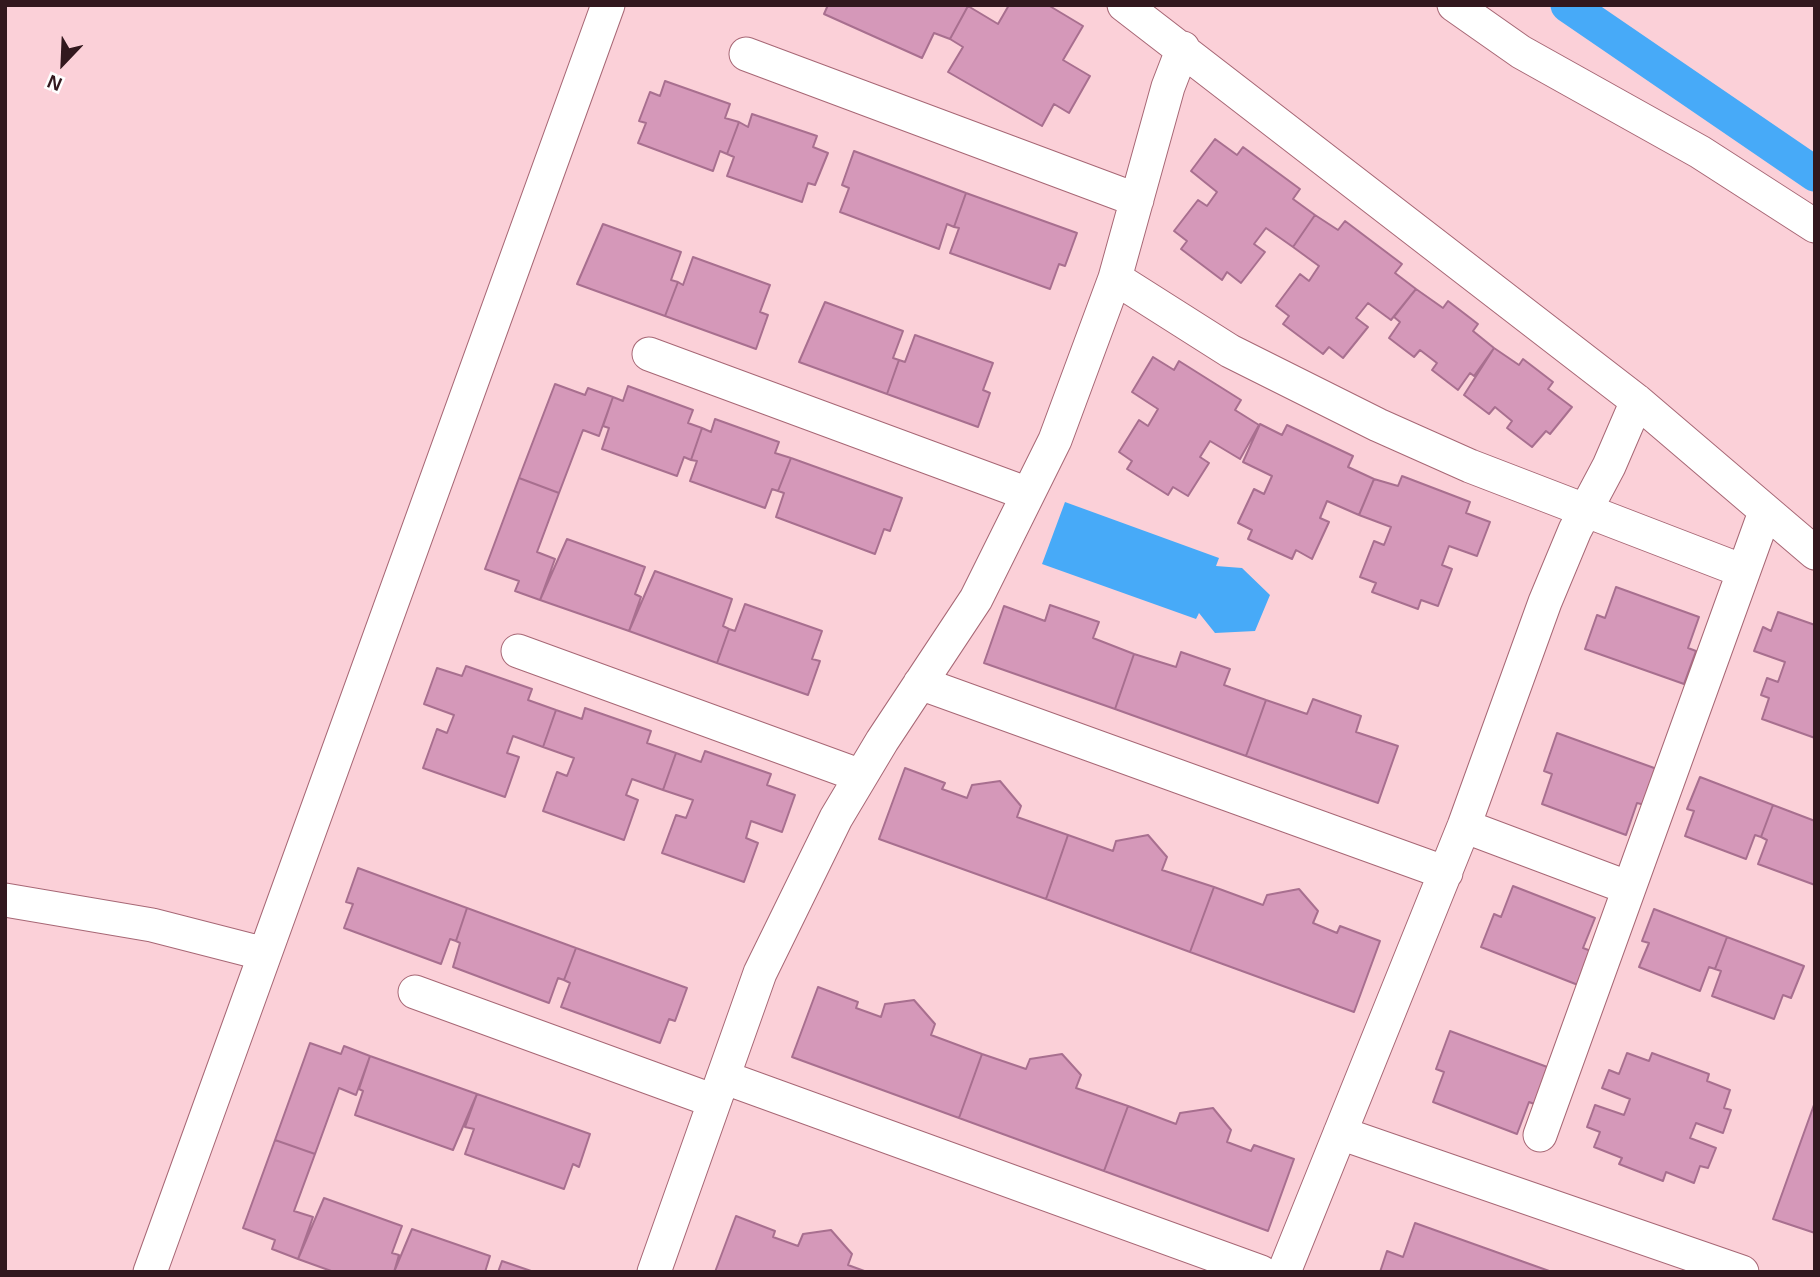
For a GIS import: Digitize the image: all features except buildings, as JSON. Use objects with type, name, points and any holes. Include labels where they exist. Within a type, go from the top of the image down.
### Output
[{"type":"street","points":[[150,1272],[608,5]]},
{"type":"street","points":[[1124,5],[1637,401],[1815,553]]},
{"type":"street","points":[[1454,5],[1521,52],[1700,152],[1815,226]]},
{"type":"street","points":[[654,1272],[760,973],[836,818],[976,599],[1055,440],[1115,278],[1168,86],[1183,48]]},
{"type":"street","points":[[746,54],[1137,200]]},
{"type":"street","points":[[1115,278],[1230,351],[1304,390],[1470,466],[1743,571]]},
{"type":"street","points":[[649,354],[1028,494]]},
{"type":"street","points":[[1284,1272],[1446,873],[1545,602],[1637,401]]},
{"type":"street","points":[[1540,1135],[1765,512]]},
{"type":"street","points":[[518,652],[861,776]]},
{"type":"street","points":[[920,683],[1446,873]]},
{"type":"street","points":[[1464,826],[1629,888]]},
{"type":"street","points":[[5,900],[152,925],[265,954]]},
{"type":"street","points":[[415,992],[719,1089],[1261,1272]]},
{"type":"street","points":[[1340,1133],[1742,1272]]},
{"type":"water","points":[[1065,502],[1219,558],[1216,566],[1242,568],[1270,595],[1255,631],[1215,633],[1199,613],[1196,619],[1042,564]]},
{"type":"waterway","points":[[1568,5],[1815,174]]}]
